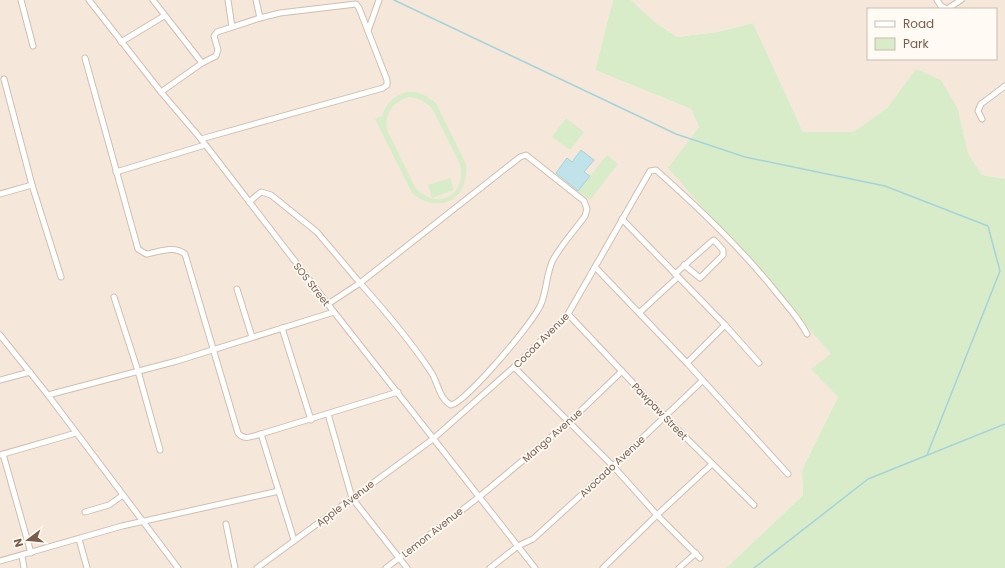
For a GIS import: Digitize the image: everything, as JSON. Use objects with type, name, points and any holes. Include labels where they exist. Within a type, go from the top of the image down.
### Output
[{"type":"street","points":[[21,0],[33,46]]},
{"type":"street","points":[[153,0],[202,63]]},
{"type":"street","points":[[228,0],[232,27]]},
{"type":"street","points":[[256,0],[260,18]]},
{"type":"street","points":[[368,31],[379,0]]},
{"type":"street","points":[[937,0],[944,8]]},
{"type":"street","points":[[949,8],[961,0]]},
{"type":"street","name":"SOS Street","points":[[91,1],[121,42],[201,139],[334,312],[535,568]]},
{"type":"street","points":[[161,92],[218,53],[214,36],[215,34],[260,18],[354,4],[359,8],[387,80],[387,85],[383,88],[201,139]]},
{"type":"street","points":[[121,42],[164,16]]},
{"type":"street","points":[[85,58],[116,172],[141,252],[146,254],[174,248],[180,249],[185,254],[240,437],[245,438],[311,420],[398,392]]},
{"type":"street","points":[[4,79],[32,186],[61,277]]},
{"type":"street","points":[[982,119],[978,111],[981,104],[1005,86]]},
{"type":"street","points":[[116,172],[205,145]]},
{"type":"street","points":[[249,202],[261,192],[271,195],[318,232],[360,284],[387,313],[428,366],[445,402],[451,405],[456,404],[495,364],[530,322],[541,306],[548,271],[553,259],[585,216],[586,204],[584,200],[535,162],[523,156],[434,223],[360,284],[328,304]]},
{"type":"street","name":"Cocoa Avenue","points":[[433,439],[514,367],[568,314],[650,171],[656,170],[705,213],[762,274],[801,322],[806,334]]},
{"type":"street","points":[[0,194],[32,186]]},
{"type":"street","points":[[622,219],[725,325],[759,363]]},
{"type":"street","points":[[639,314],[684,266],[712,241],[714,240],[723,250],[723,255],[700,278],[684,266]]},
{"type":"street","points":[[595,267],[687,363],[788,474]]},
{"type":"street","points":[[237,289],[252,337]]},
{"type":"street","points":[[114,297],[138,371],[160,450]]},
{"type":"street","points":[[48,395],[214,349],[334,312]]},
{"type":"street","name":"Pawpaw Street","points":[[568,314],[664,417],[754,506]]},
{"type":"street","points":[[687,363],[725,325]]},
{"type":"street","points":[[282,328],[311,420]]},
{"type":"street","points":[[0,335],[48,395],[178,568]]},
{"type":"street","points":[[514,367],[613,466],[657,515],[700,558]]},
{"type":"street","name":"Mango Avenue","points":[[479,497],[569,422],[622,371]]},
{"type":"street","points":[[0,380],[30,372]]},
{"type":"street","name":"Avocado Avenue","points":[[490,568],[518,546],[533,539],[613,466],[702,381]]},
{"type":"street","points":[[328,414],[352,498],[407,568]]},
{"type":"street","points":[[31,553],[2,454],[76,433]]},
{"type":"street","points":[[261,434],[294,540]]},
{"type":"street","name":"Apple Avenue","points":[[257,568],[433,439]]},
{"type":"street","points":[[603,568],[712,464]]},
{"type":"street","points":[[0,561],[143,522],[279,491]]},
{"type":"street","points":[[85,512],[109,505],[123,495]]},
{"type":"street","name":"Lemon Avenue","points":[[386,568],[479,497]]},
{"type":"street","points":[[226,524],[235,568]]},
{"type":"street","points":[[79,539],[87,568]]},
{"type":"street","points":[[680,568],[696,553]]},
{"type":"street","points":[[22,556],[24,568]]},
{"type":"shaded area","points":[[0,0],[613,0],[595,70],[691,109],[699,127],[669,168],[831,354],[838,397],[802,470],[803,495],[726,568],[0,568]]},
{"type":"shaded area","points":[[631,0],[1005,0],[1005,179],[982,175],[968,153],[958,109],[916,70],[887,108],[854,133],[803,132],[753,23],[717,32],[677,37],[655,22]]},
{"type":"green space","points":[[613,0],[631,0],[655,22],[677,37],[717,32],[753,23],[803,132],[854,132],[887,108],[916,69],[941,80],[958,109],[968,153],[982,175],[1005,179],[1005,568],[726,568],[803,495],[802,470],[838,397],[811,369],[831,354],[668,168],[699,127],[691,109],[595,70]]},
{"type":"green space","points":[[407,92],[417,92],[436,103],[466,164],[466,176],[463,187],[458,195],[451,200],[442,203],[432,203],[422,200],[412,193],[375,119],[381,116],[382,117],[388,104],[394,98]],"holes":[[[409,97],[421,100],[432,108],[460,164],[461,175],[459,185],[455,192],[448,197],[441,199],[432,198],[423,195],[415,187],[387,130],[387,118],[391,109],[398,102]]]},
{"type":"green space","points":[[566,118],[584,132],[570,150],[552,137]]},
{"type":"green space","points":[[607,155],[618,164],[590,200],[578,191]]},
{"type":"green space","points":[[450,178],[454,190],[432,198],[428,185]]},
{"type":"water","points":[[581,150],[594,160],[584,172],[590,176],[578,191],[556,173],[567,158],[572,162]]},
{"type":"waterway","points":[[394,0],[676,134],[745,157],[885,186],[988,226],[1000,271],[927,455]]},
{"type":"waterway","points":[[754,568],[868,479],[1005,424]]}]
